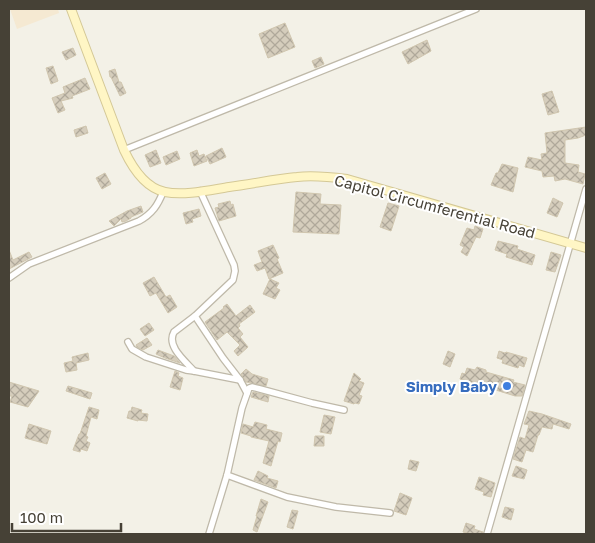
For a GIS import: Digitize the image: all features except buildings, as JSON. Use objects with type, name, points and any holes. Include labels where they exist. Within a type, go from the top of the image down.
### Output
[{"type":"main road","points":[[71,9],[130,162],[139,175],[150,185],[163,192]]},
{"type":"main road","name":"Capitol Circumferential Road","points":[[163,192],[200,191],[298,177],[322,176],[347,179],[586,248]]},
{"type":"street","points":[[124,150],[476,9]]},
{"type":"street","points":[[488,534],[586,189]]},
{"type":"street","points":[[194,370],[174,348],[171,341],[172,336],[174,332],[195,316],[234,280],[235,276],[234,265],[200,191]]},
{"type":"street","points":[[9,278],[29,264],[145,218],[156,207],[163,192]]},
{"type":"street","points":[[195,316],[247,393]]},
{"type":"street","points":[[128,342],[132,349],[146,357],[186,370],[240,380]]},
{"type":"street","points":[[209,534],[248,389],[252,387],[344,410]]},
{"type":"street","points":[[226,475],[295,498],[336,507],[390,512]]},
{"type":"shaded area","points":[[10,9],[58,9],[59,13],[17,29]]},
{"type":"place","name":"Simply Baby","points":[[507,386]]}]
